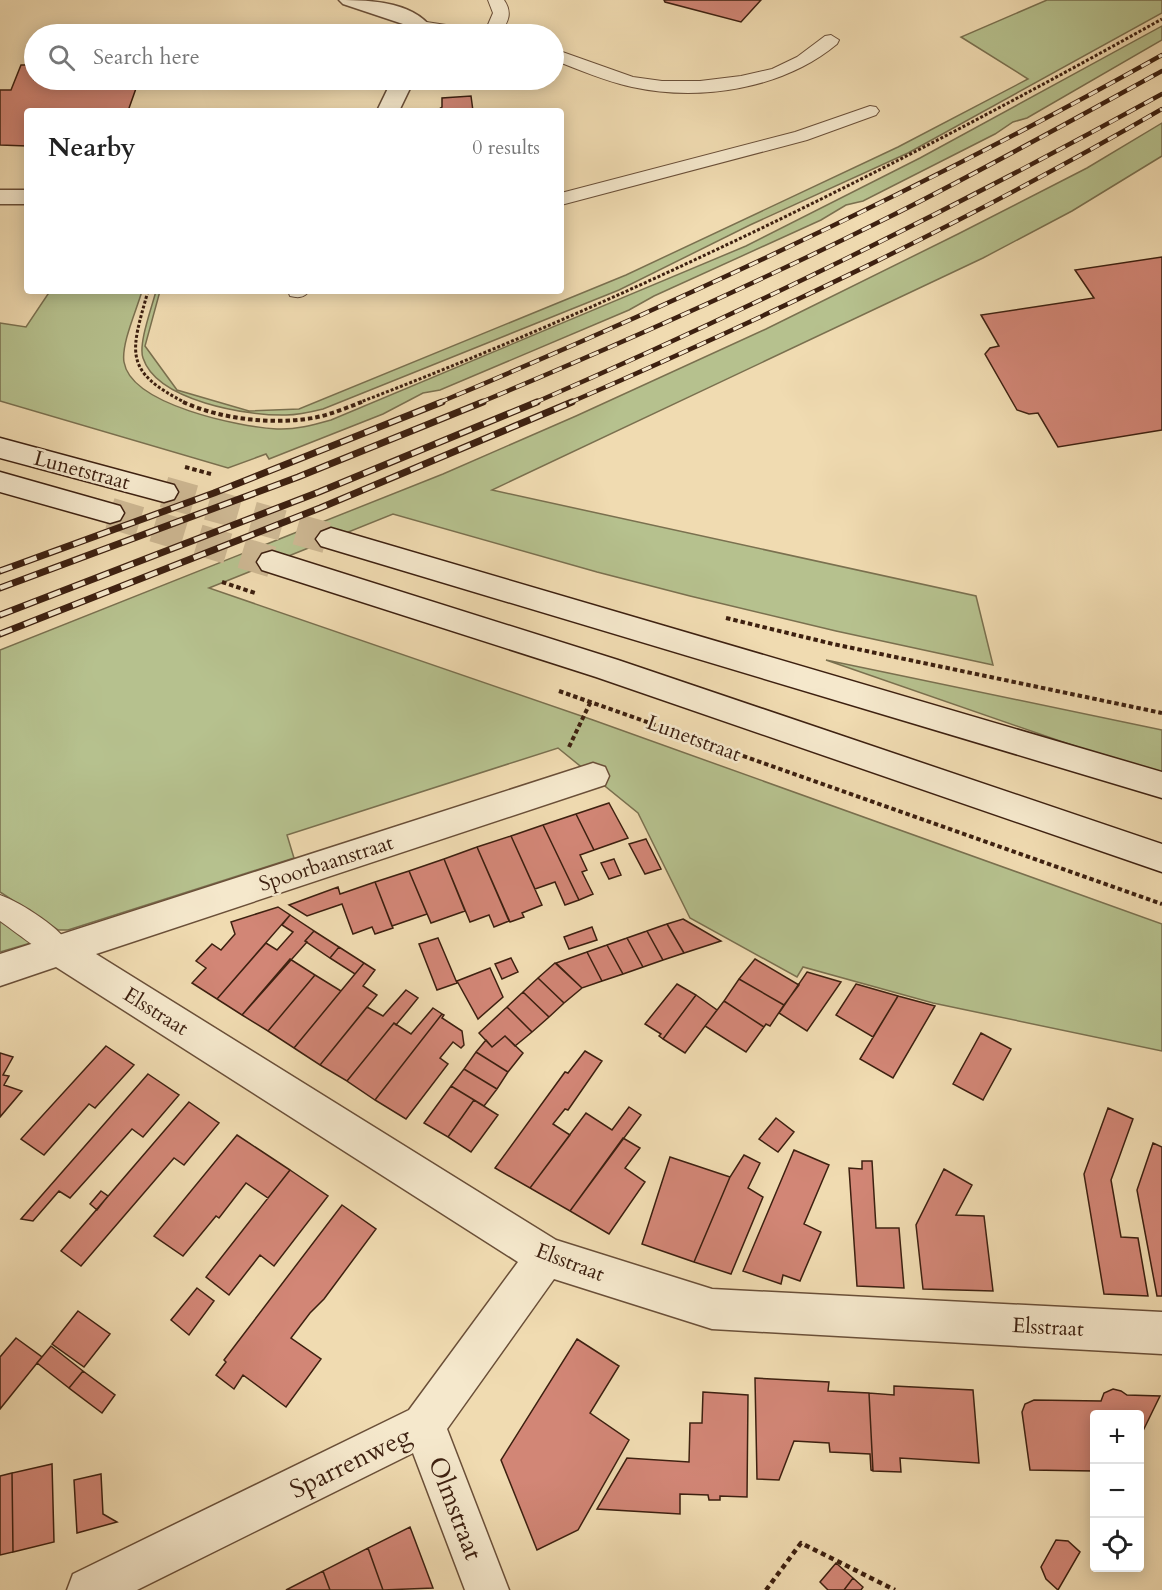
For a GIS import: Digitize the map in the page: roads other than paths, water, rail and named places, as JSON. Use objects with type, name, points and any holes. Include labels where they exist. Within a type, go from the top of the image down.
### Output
[{"type":"street","points":[[350,0],[421,22]]},
{"type":"street","points":[[389,108],[398,90]]},
{"type":"street","points":[[0,197],[24,197]]},
{"type":"street","name":"Lunetstraat","points":[[0,448],[164,492]]},
{"type":"street","name":"Lunetstraat","points":[[0,482],[110,513]]},
{"type":"street","points":[[331,539],[1162,785]]},
{"type":"street","name":"Lunetstraat","points":[[272,562],[438,613],[879,760],[1162,858]]},
{"type":"street","name":"Spoorbaanstraat","points":[[0,970],[593,776]]},
{"type":"street","name":"Elsstraat","points":[[59,950],[546,1257],[712,1309],[1162,1333]]},
{"type":"street","name":"Sparrenweg","points":[[89,1590],[424,1425],[546,1257]]},
{"type":"street","name":"Olmstraat","points":[[424,1425],[487,1590]]},
{"type":"lane","points":[[496,0],[501,6],[503,16],[498,24]]},
{"type":"lane","points":[[564,58],[608,74],[645,84],[708,84],[751,79],[792,67],[831,40]]},
{"type":"lane","points":[[564,199],[801,136],[870,111]]},
{"type":"lane","points":[[0,907],[47,938],[59,950]]},
{"type":"tunnel","points":[[164,492],[331,539]]},
{"type":"tunnel","points":[[110,513],[272,562]]},
{"type":"railway","points":[[438,403],[623,323],[805,239],[985,150],[1162,55]]},
{"type":"railway","points":[[479,403],[581,360],[782,269],[917,203],[1162,71]]},
{"type":"railway","points":[[534,403],[694,331],[851,256],[1007,177],[1162,94]]},
{"type":"railway","points":[[569,403],[720,336],[870,265],[944,228],[1162,109]]},
{"type":"railway","points":[[0,571],[214,493],[442,402]]},
{"type":"railway","points":[[0,588],[298,477],[483,402]]},
{"type":"railway","points":[[0,615],[319,492],[537,402]]},
{"type":"railway","points":[[0,634],[320,508],[572,402]]}]
